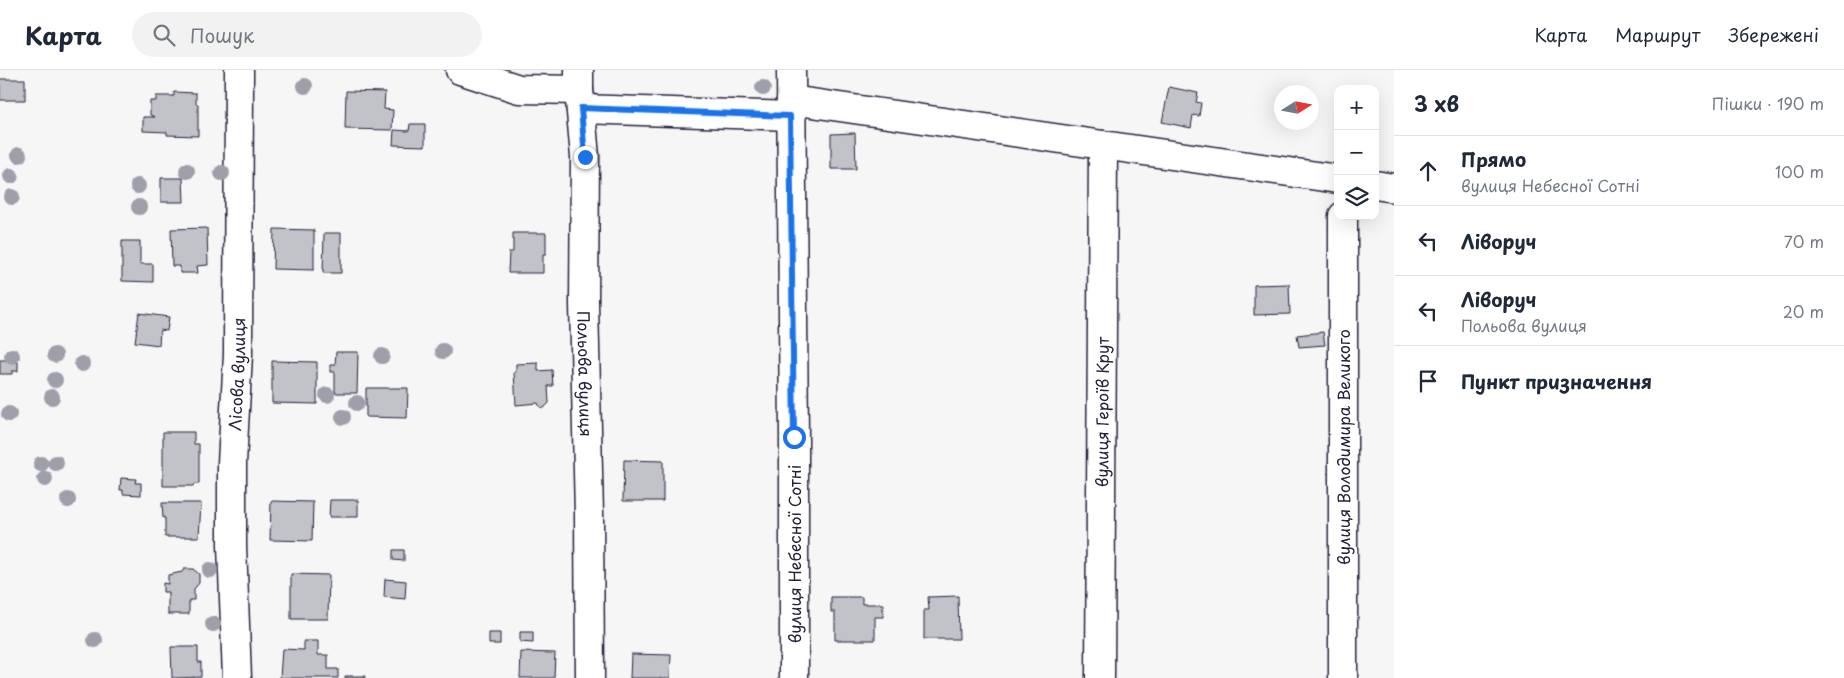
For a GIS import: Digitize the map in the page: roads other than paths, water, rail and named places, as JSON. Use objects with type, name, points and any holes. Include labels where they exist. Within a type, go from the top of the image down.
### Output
[{"type":"street","name":"Лісова вулиця","points":[[237,678],[232,545],[232,463],[238,355],[237,212],[239,70]]},
{"type":"street","points":[[460,70],[519,89],[580,89],[791,108],[1103,145],[1334,177]]},
{"type":"street","name":"вулиця Небесної Сотні","points":[[791,70],[794,292],[794,678]]},
{"type":"street","name":"Польова вулиця","points":[[580,89],[585,157],[584,304],[589,514],[590,678]]},
{"type":"street","name":"вулиця Героїв Крут","points":[[1100,678],[1103,145]]},
{"type":"street","points":[[1379,186],[1394,188]]},
{"type":"street","name":"вулиця Володимира Великого","points":[[1343,220],[1343,678]]}]
